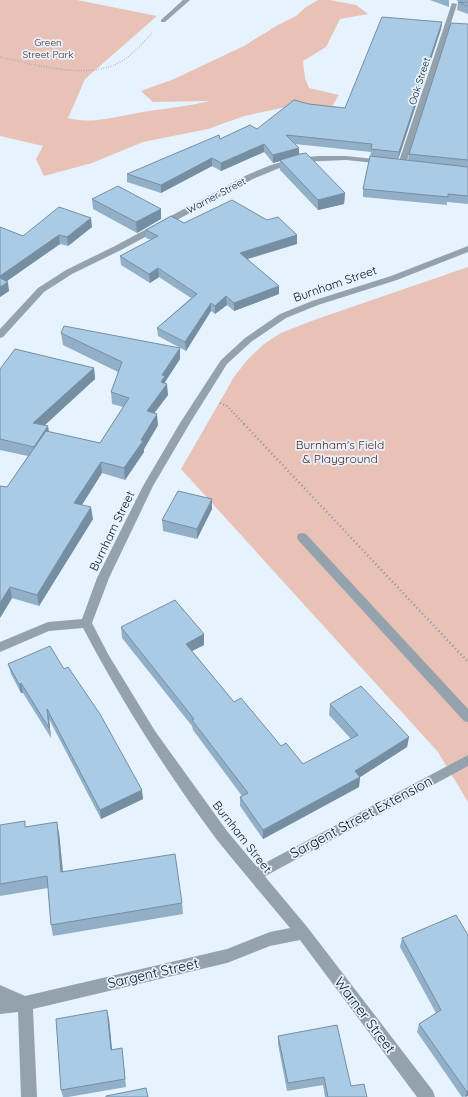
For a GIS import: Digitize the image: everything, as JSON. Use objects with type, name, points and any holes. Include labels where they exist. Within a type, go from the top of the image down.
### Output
[{"type":"street","points":[[163,21],[188,0]]},
{"type":"street","name":"Oak Street","points":[[405,165],[456,4]]},
{"type":"street","name":"Warner Street","points":[[2,330],[41,290],[69,272],[118,248],[250,177],[274,167],[300,160],[319,158],[346,158],[405,165]]},
{"type":"street","name":"Burnham Street","points":[[303,933],[222,834],[151,735],[104,657],[86,623],[103,578],[148,486],[185,423],[224,362],[248,340],[283,316],[315,303],[394,278],[468,249]]},
{"type":"street","points":[[302,537],[468,717]]},
{"type":"street","points":[[0,647],[48,627],[86,623]]},
{"type":"street","name":"Sargent Street Extension","points":[[255,874],[468,760]]},
{"type":"street","name":"Warner Street","points":[[303,933],[427,1097]]},
{"type":"street","name":"Sargent Street","points":[[0,1007],[25,1003],[226,956],[270,939],[303,933]]},
{"type":"street","points":[[0,992],[25,1003],[29,1097]]},
{"type":"path","points":[[0,57],[45,67],[69,70],[97,69],[111,66],[136,50],[163,21]]},
{"type":"path","points":[[203,395],[227,406],[468,662]]},
{"type":"green space","name":"Green Street Park","points":[[0,0],[77,0],[157,16],[85,79],[67,118],[77,120],[108,119],[210,101],[153,102],[141,91],[174,79],[244,46],[296,16],[306,7],[318,0],[330,0],[356,5],[368,14],[340,19],[326,47],[303,61],[305,78],[309,88],[339,95],[329,111],[291,106],[244,116],[208,129],[143,142],[92,163],[44,176],[36,159],[43,146],[0,136]]},
{"type":"green space","name":"Burnham's Field & Playground","points":[[468,267],[468,802],[438,752],[181,469],[234,377],[248,359],[264,344],[281,333],[314,320]]},
{"type":"building","points":[[458,2],[468,3],[468,6]]},
{"type":"building","points":[[382,17],[442,22],[399,152],[371,149],[372,144],[286,135],[299,148],[273,155],[264,144],[221,163],[212,158],[161,185],[127,174],[219,135],[220,139],[250,125],[257,129],[294,100],[309,104],[345,108]]},
{"type":"building","points":[[451,23],[468,24],[468,160],[409,154]]},
{"type":"building","points":[[306,153],[345,193],[318,200],[280,160]]},
{"type":"building","points":[[370,156],[468,167],[468,196],[448,194],[448,197],[363,189]]},
{"type":"building","points":[[118,186],[161,209],[136,222],[92,199]]},
{"type":"building","points":[[232,200],[267,220],[278,217],[297,235],[240,253],[279,286],[234,303],[226,296],[215,306],[211,303],[185,342],[157,328],[197,294],[158,268],[149,274],[120,256],[158,236],[146,230],[171,216],[184,223]]},
{"type":"building","points":[[59,207],[91,218],[67,237],[59,235],[0,276],[0,227],[23,236]]},
{"type":"building","points":[[0,278],[8,282],[0,287]]},
{"type":"building","points":[[64,326],[180,348],[162,375],[165,376],[161,382],[167,384],[147,411],[157,414],[141,440],[143,441],[124,468],[101,462],[74,503],[91,507],[37,595],[10,587],[0,603],[0,486],[7,487],[46,431],[100,443],[129,398],[111,392],[122,362],[61,333]]},
{"type":"building","points":[[15,349],[94,368],[33,423],[48,426],[34,447],[0,439],[0,369]]},
{"type":"building","points":[[178,491],[212,499],[197,529],[162,520]]},
{"type":"building","points":[[175,600],[204,634],[186,644],[234,702],[241,698],[281,746],[286,743],[303,764],[358,735],[330,704],[361,686],[409,737],[355,771],[360,777],[263,830],[240,797],[248,793],[192,720],[194,719],[121,627]]},
{"type":"building","points":[[50,646],[64,669],[68,667],[100,714],[142,790],[100,810],[47,709],[49,728],[21,683],[19,684],[8,664]]},
{"type":"building","points":[[25,821],[25,827],[57,822],[61,872],[175,854],[182,903],[51,925],[47,876],[0,884],[0,825]]},
{"type":"building","points":[[456,915],[468,935],[467,1092],[419,1024],[441,1010],[402,938]]},
{"type":"building","points":[[107,1010],[111,1050],[122,1048],[125,1079],[61,1090],[56,1019]]},
{"type":"building","points":[[337,1025],[351,1086],[364,1084],[367,1097],[328,1097],[324,1077],[288,1083],[278,1036]]},
{"type":"building","points":[[146,1088],[148,1097],[106,1097],[106,1096]]}]
